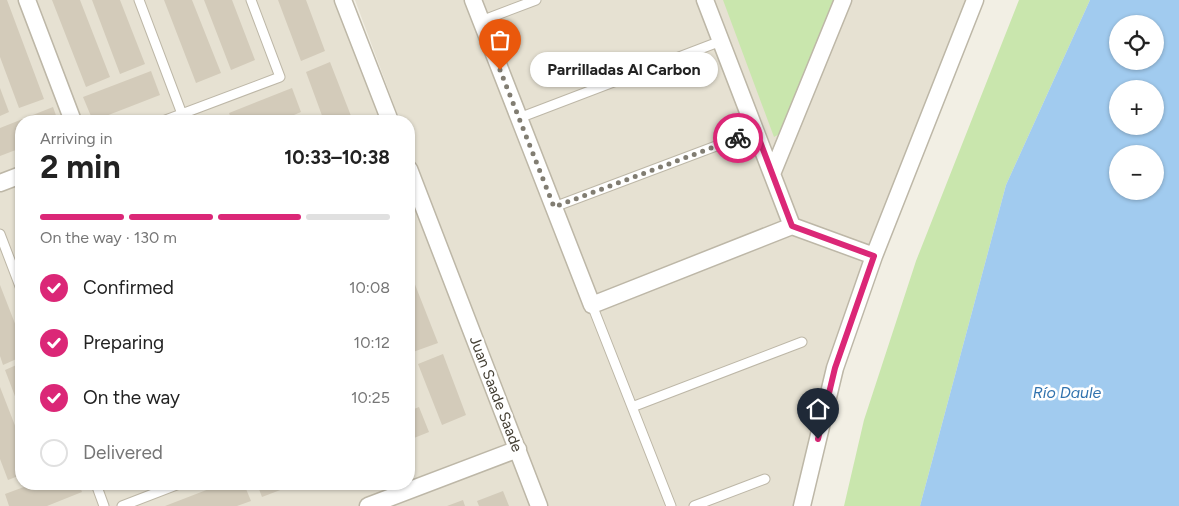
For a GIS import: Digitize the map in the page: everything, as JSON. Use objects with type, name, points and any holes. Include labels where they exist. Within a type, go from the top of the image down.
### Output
[{"type":"street","points":[[27,0],[71,115]]},
{"type":"street","points":[[343,0],[388,115]]},
{"type":"street","points":[[473,0],[592,305],[792,226],[874,256]]},
{"type":"street","points":[[705,0],[792,226]]},
{"type":"street","points":[[772,174],[844,0]]},
{"type":"street","points":[[802,506],[835,368],[874,256],[976,0]]},
{"type":"street","points":[[0,183],[15,177]]},
{"type":"street","name":"Juan Saade Saade","points":[[415,184],[539,506]]},
{"type":"street","points":[[415,488],[518,449]]},
{"type":"street","points":[[368,506],[410,490]]},
{"type":"lane","points":[[139,0],[182,114],[280,77],[251,0]]},
{"type":"lane","points":[[481,22],[536,0]]},
{"type":"lane","points":[[519,118],[721,41]]},
{"type":"lane","points":[[554,207],[756,131]]},
{"type":"lane","points":[[0,234],[15,273]]},
{"type":"lane","points":[[592,305],[671,506]]},
{"type":"lane","points":[[632,407],[802,342]]},
{"type":"lane","points":[[694,506],[765,479]]},
{"type":"lane","points":[[98,490],[104,506]]},
{"type":"lane","points":[[122,506],[163,490]]},
{"type":"shaded area","points":[[0,0],[343,0],[388,115],[15,115],[15,490],[415,490],[415,185],[539,506],[0,506]]},
{"type":"shaded area","points":[[355,0],[971,0],[874,256],[800,506],[543,506],[415,161],[415,115],[398,115]]},
{"type":"green space","points":[[723,0],[834,0],[781,133],[774,137]]},
{"type":"green space","points":[[1019,0],[1090,0],[1006,185],[920,506],[844,506],[864,420],[916,261]]},
{"type":"water","name":"Río Daule","points":[[1090,0],[1179,0],[1179,506],[920,506],[1006,185]]},
{"type":"building","points":[[0,0],[7,0],[44,99],[19,108],[0,57]]},
{"type":"building","points":[[52,0],[80,0],[110,77],[86,87]]},
{"type":"building","points":[[92,0],[120,0],[145,64],[120,74]]},
{"type":"building","points":[[164,0],[192,0],[221,73],[196,83]]},
{"type":"building","points":[[204,0],[232,0],[255,60],[231,70]]},
{"type":"building","points":[[278,0],[306,0],[325,51],[301,61]]},
{"type":"building","points":[[330,62],[351,115],[322,115],[306,72]]},
{"type":"building","points":[[151,71],[160,95],[108,115],[90,115],[83,97]]},
{"type":"building","points":[[0,88],[9,112],[0,116]]},
{"type":"building","points":[[292,88],[301,112],[294,115],[230,115],[229,113]]},
{"type":"building","points":[[53,107],[56,115],[33,115]]},
{"type":"building","points":[[15,122],[15,150],[0,156],[0,128]]},
{"type":"building","points":[[0,285],[15,324],[15,360],[3,365],[0,356]]},
{"type":"building","points":[[415,285],[438,343],[415,351]]},
{"type":"building","points":[[443,354],[466,415],[442,425],[418,364]]},
{"type":"building","points":[[15,366],[15,396],[5,370]]},
{"type":"building","points":[[0,387],[15,426],[15,477],[8,480],[0,459]]},
{"type":"building","points":[[419,407],[429,432],[415,438],[415,409]]},
{"type":"building","points":[[16,490],[81,490],[82,492],[47,506],[9,506],[5,494]]},
{"type":"building","points":[[206,490],[246,490],[251,501],[237,506],[165,506]]},
{"type":"building","points":[[259,490],[280,490],[262,497]]},
{"type":"building","points":[[503,491],[509,506],[479,506],[477,501]]},
{"type":"building","points":[[463,500],[465,506],[447,506]]},
{"type":"way so far","points":[[500,70],[554,207],[738,138]]},
{"type":"place","name":"Parrilladas Al Carbon","points":[[500,70]]},
{"type":"route","points":[[738,138],[756,131],[792,226],[874,256],[835,368],[818,439]]}]
